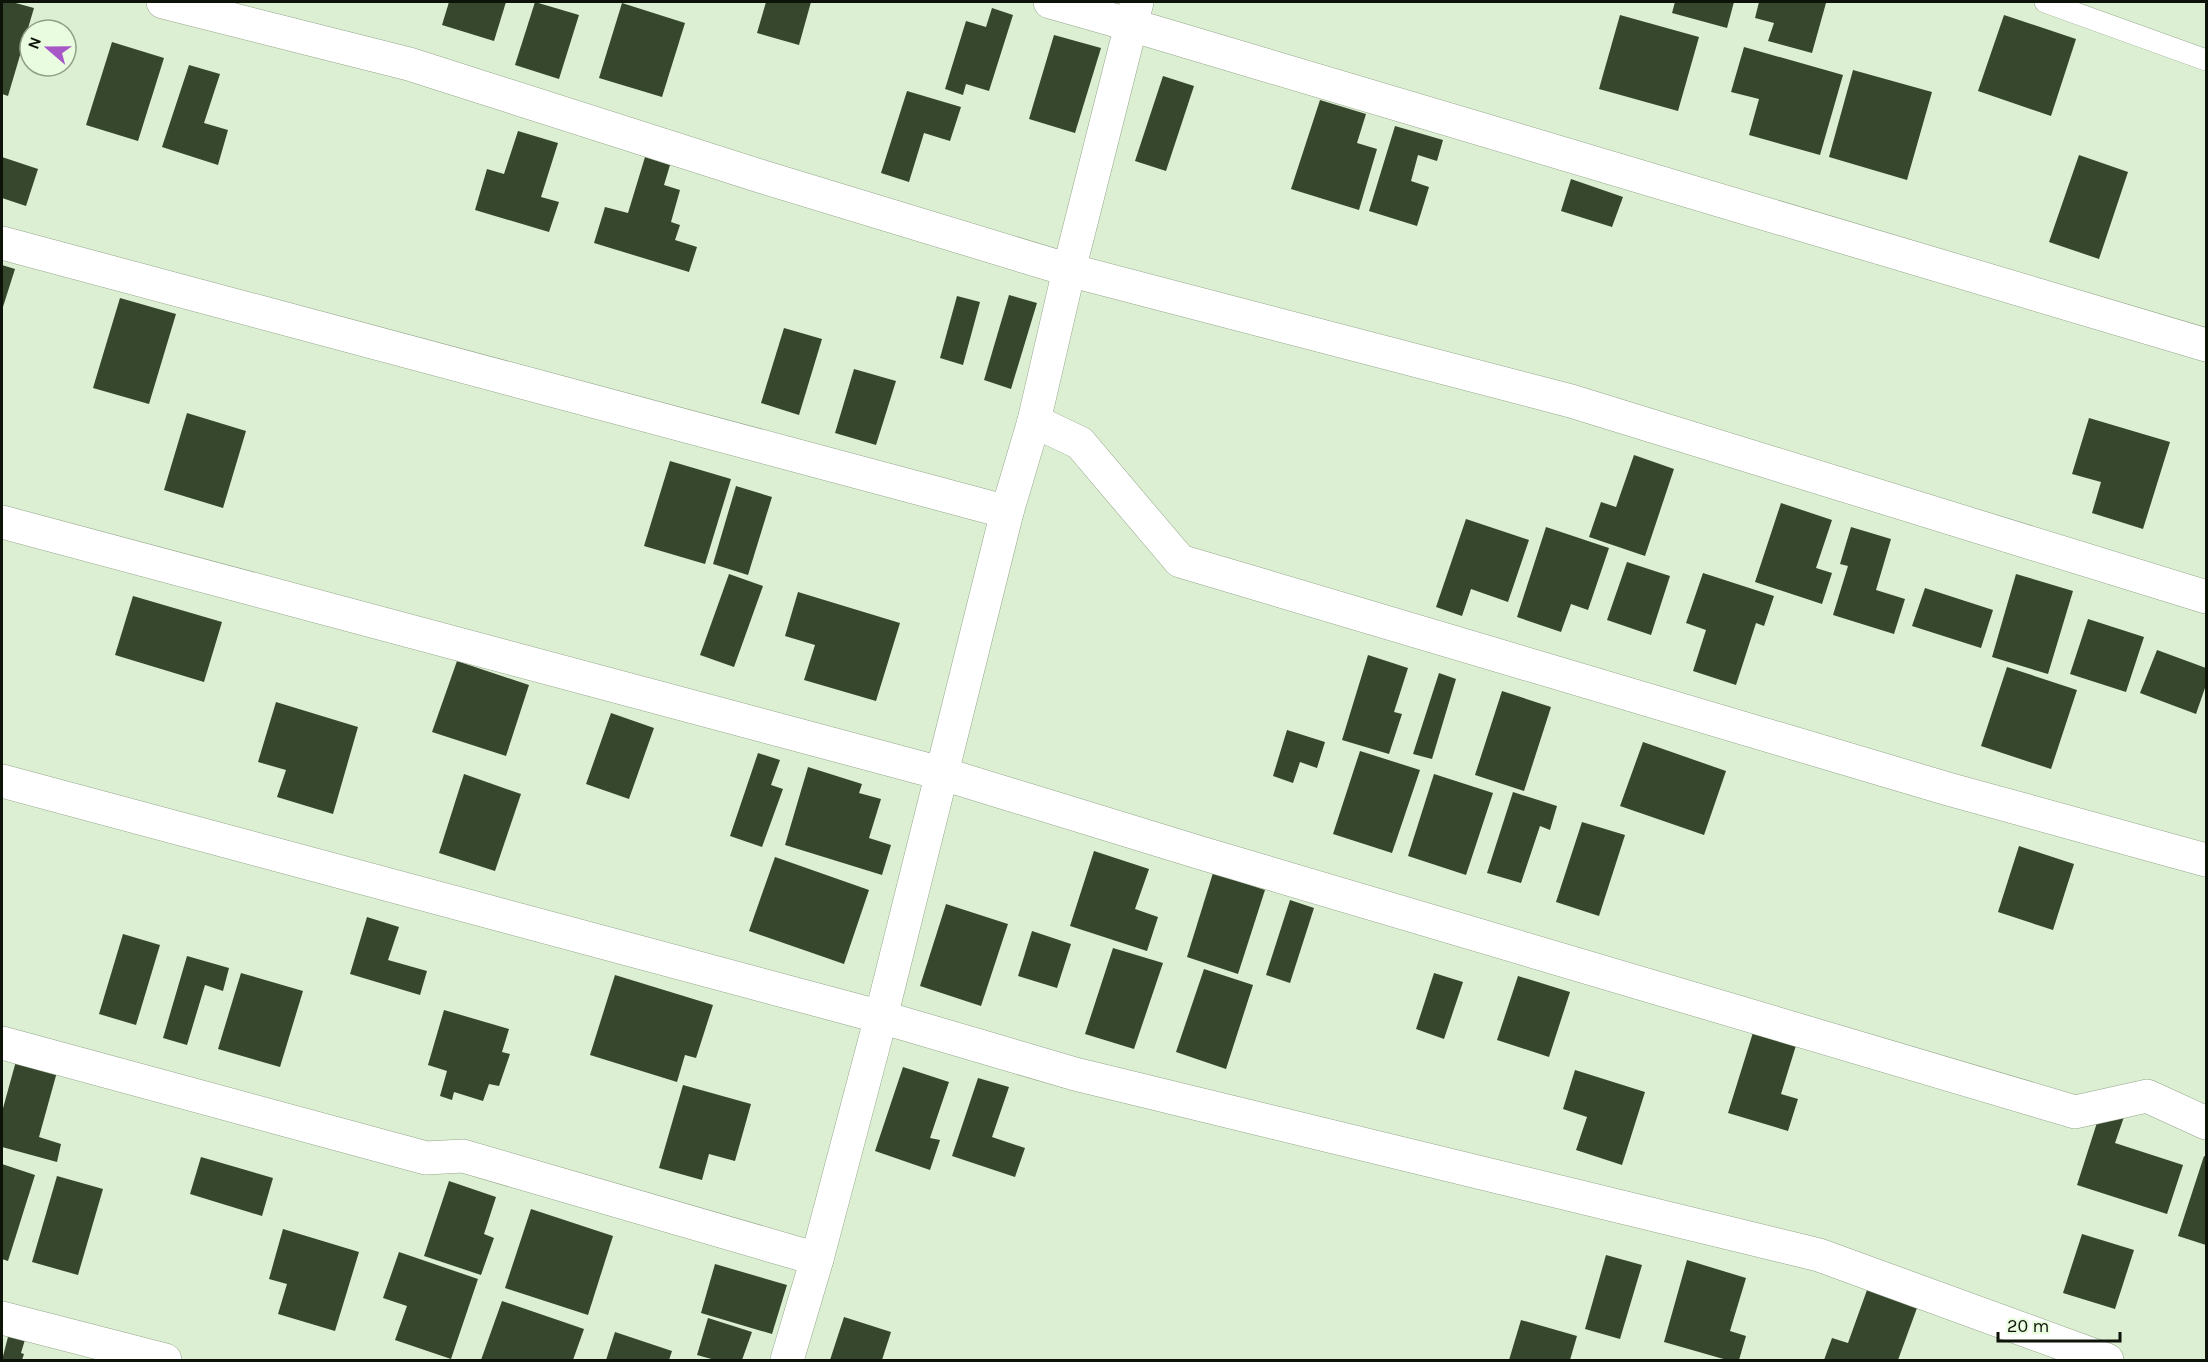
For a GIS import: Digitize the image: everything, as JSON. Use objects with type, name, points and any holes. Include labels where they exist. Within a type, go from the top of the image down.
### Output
[{"type":"street","points":[[163,2],[409,64],[763,177],[1069,270],[1571,401],[2206,597]]},
{"type":"street","points":[[1050,2],[1134,13],[2206,345]]},
{"type":"street","points":[[787,1360],[817,1259],[881,1017],[940,773],[1007,512],[1034,421],[1069,270],[1134,13]]},
{"type":"street","points":[[2,243],[1007,512]]},
{"type":"street","points":[[1034,421],[1080,443],[1180,561],[1948,789],[2206,860]]},
{"type":"street","points":[[2,522],[940,773],[1201,854],[2075,1112],[2147,1096],[2206,1124]]},
{"type":"street","points":[[2,781],[881,1017],[1075,1074],[1819,1255],[2107,1360]]},
{"type":"street","points":[[2,1043],[426,1158],[463,1156],[817,1259]]},
{"type":"street","points":[[2,1318],[165,1360]]},
{"type":"lane","points":[[2045,2],[2206,60]]},
{"type":"building","points":[[2,2],[12,2],[34,8],[31,18],[18,18],[18,62],[8,96],[2,94]]},
{"type":"building","points":[[449,2],[506,2],[494,41],[442,25]]},
{"type":"building","points":[[535,2],[579,15],[559,79],[515,65]]},
{"type":"building","points":[[766,2],[811,2],[799,45],[757,33]]},
{"type":"building","points":[[1675,2],[1734,2],[1727,28],[1672,13]]},
{"type":"building","points":[[1759,2],[1826,3],[1812,53],[1768,41],[1774,23],[1755,18]]},
{"type":"building","points":[[622,3],[685,23],[662,97],[599,78]]},
{"type":"building","points":[[992,8],[1013,15],[989,91],[966,84],[963,95],[945,89],[966,21],[986,27]]},
{"type":"building","points":[[1620,15],[1699,37],[1678,111],[1599,89]]},
{"type":"building","points":[[2004,15],[2076,39],[2051,116],[1978,91]]},
{"type":"building","points":[[1054,35],[1101,48],[1075,133],[1029,119]]},
{"type":"building","points":[[112,42],[164,58],[138,141],[86,125]]},
{"type":"building","points":[[1744,47],[1843,75],[1820,155],[1749,135],[1759,99],[1731,92]]},
{"type":"building","points":[[189,65],[220,74],[204,123],[228,130],[218,165],[162,147]]},
{"type":"building","points":[[1853,70],[1932,92],[1907,180],[1829,157]]},
{"type":"building","points":[[1163,76],[1194,86],[1166,171],[1135,161]]},
{"type":"building","points":[[907,91],[961,107],[950,141],[924,133],[909,182],[881,173]]},
{"type":"building","points":[[1320,100],[1366,114],[1357,143],[1377,149],[1359,210],[1291,189]]},
{"type":"building","points":[[1395,126],[1443,140],[1437,161],[1418,155],[1411,181],[1429,187],[1417,226],[1369,211]]},
{"type":"building","points":[[518,131],[558,143],[541,197],[559,202],[549,232],[475,210],[487,169],[504,174]]},
{"type":"building","points":[[2079,155],[2128,172],[2099,259],[2049,242]]},
{"type":"building","points":[[2,157],[38,169],[26,206],[2,198]]},
{"type":"building","points":[[645,157],[670,165],[664,185],[680,190],[671,222],[680,225],[675,240],[697,247],[689,272],[594,243],[605,207],[628,213]]},
{"type":"building","points":[[1571,179],[1623,197],[1612,227],[1561,211]]},
{"type":"building","points":[[2,265],[15,269],[2,310]]},
{"type":"building","points":[[1009,295],[1037,303],[1011,389],[984,380]]},
{"type":"building","points":[[957,296],[980,302],[963,365],[940,358]]},
{"type":"building","points":[[120,298],[176,314],[149,404],[93,388]]},
{"type":"building","points":[[784,328],[822,339],[799,415],[761,403]]},
{"type":"building","points":[[854,369],[896,381],[876,445],[835,433]]},
{"type":"building","points":[[187,413],[246,431],[223,508],[164,490]]},
{"type":"building","points":[[2089,418],[2170,442],[2143,529],[2092,513],[2101,482],[2072,474]]},
{"type":"building","points":[[1634,455],[1674,469],[1645,556],[1589,537],[1601,502],[1616,507]]},
{"type":"building","points":[[670,461],[731,479],[705,564],[644,546]]},
{"type":"building","points":[[736,486],[772,497],[748,575],[713,564]]},
{"type":"building","points":[[1781,503],[1832,520],[1816,568],[1832,573],[1822,604],[1755,582]]},
{"type":"building","points":[[1466,519],[1529,540],[1508,602],[1471,589],[1462,616],[1436,607]]},
{"type":"building","points":[[1546,527],[1609,548],[1588,610],[1571,604],[1561,632],[1517,617]]},
{"type":"building","points":[[1851,527],[1891,539],[1876,590],[1905,599],[1894,634],[1833,615],[1848,566],[1840,564]]},
{"type":"building","points":[[1627,562],[1670,576],[1651,635],[1607,620]]},
{"type":"building","points":[[1703,573],[1774,596],[1764,626],[1756,623],[1736,685],[1693,671],[1706,630],[1686,623]]},
{"type":"building","points":[[729,574],[763,586],[734,667],[700,655]]},
{"type":"building","points":[[2016,574],[2073,591],[2048,674],[1992,657]]},
{"type":"building","points":[[1925,588],[1993,610],[1981,648],[1912,626]]},
{"type":"building","points":[[798,592],[900,623],[876,701],[804,680],[815,645],[785,636]]},
{"type":"building","points":[[133,596],[222,622],[204,682],[115,655]]},
{"type":"building","points":[[2088,619],[2144,637],[2126,692],[2070,674]]},
{"type":"building","points":[[2157,650],[2206,668],[2206,685],[2196,714],[2140,693]]},
{"type":"building","points":[[1368,655],[1408,668],[1394,712],[1402,714],[1389,754],[1342,740]]},
{"type":"building","points":[[457,661],[529,685],[506,756],[432,732]]},
{"type":"building","points":[[2007,667],[2077,690],[2051,769],[1981,746]]},
{"type":"building","points":[[1439,673],[1456,679],[1432,759],[1413,754]]},
{"type":"building","points":[[1502,691],[1551,707],[1524,791],[1475,775]]},
{"type":"building","points":[[276,702],[358,727],[333,814],[277,797],[286,770],[258,762]]},
{"type":"building","points":[[611,713],[654,728],[629,799],[586,784]]},
{"type":"building","points":[[1287,730],[1325,742],[1317,768],[1300,762],[1293,783],[1273,776]]},
{"type":"building","points":[[1643,742],[1726,771],[1704,835],[1620,806]]},
{"type":"building","points":[[1360,751],[1420,770],[1392,853],[1333,834]]},
{"type":"building","points":[[758,753],[780,760],[771,785],[783,789],[762,847],[730,836]]},
{"type":"building","points":[[808,767],[862,784],[859,793],[881,799],[869,838],[891,845],[882,875],[785,845]]},
{"type":"building","points":[[464,774],[521,794],[495,871],[439,853]]},
{"type":"building","points":[[1434,774],[1493,793],[1466,875],[1408,856]]},
{"type":"building","points":[[1513,792],[1557,806],[1550,830],[1540,826],[1521,883],[1487,873]]},
{"type":"building","points":[[1582,822],[1625,835],[1599,916],[1556,902]]},
{"type":"building","points":[[2019,846],[2074,864],[2053,930],[1998,912]]},
{"type":"building","points":[[1094,851],[1149,869],[1135,909],[1158,917],[1147,951],[1070,926]]},
{"type":"building","points":[[775,857],[869,890],[844,964],[749,931]]},
{"type":"building","points":[[1213,873],[1265,890],[1238,974],[1187,957]]},
{"type":"building","points":[[1290,900],[1314,908],[1290,983],[1266,975]]},
{"type":"building","points":[[946,904],[1008,924],[981,1006],[920,986]]},
{"type":"building","points":[[367,917],[399,927],[388,960],[427,971],[420,995],[350,974]]},
{"type":"building","points":[[1032,931],[1071,944],[1057,988],[1018,976]]},
{"type":"building","points":[[123,934],[160,945],[136,1025],[99,1014]]},
{"type":"building","points":[[1113,948],[1163,963],[1134,1049],[1085,1034]]},
{"type":"building","points":[[187,956],[229,968],[223,991],[205,985],[187,1045],[163,1038]]},
{"type":"building","points":[[1204,969],[1253,985],[1226,1069],[1176,1052]]},
{"type":"building","points":[[241,973],[303,991],[280,1067],[218,1049]]},
{"type":"building","points":[[1434,973],[1463,982],[1444,1039],[1416,1029]]},
{"type":"building","points":[[615,975],[713,1005],[696,1058],[685,1055],[677,1082],[590,1055]]},
{"type":"building","points":[[1518,976],[1570,992],[1549,1057],[1497,1040]]},
{"type":"building","points":[[444,1010],[509,1029],[502,1052],[510,1054],[499,1086],[489,1084],[483,1101],[454,1092],[452,1100],[440,1096],[447,1071],[428,1065]]},
{"type":"building","points":[[1755,1026],[1798,1039],[1781,1094],[1798,1099],[1788,1131],[1728,1113]]},
{"type":"building","points":[[16,1061],[57,1072],[39,1137],[61,1144],[57,1162],[2,1147],[2,1112]]},
{"type":"building","points":[[903,1067],[949,1082],[930,1138],[940,1140],[930,1170],[875,1151]]},
{"type":"building","points":[[1575,1070],[1645,1092],[1622,1165],[1576,1150],[1587,1117],[1563,1109]]},
{"type":"building","points":[[978,1078],[1009,1087],[992,1137],[1025,1148],[1015,1177],[952,1156]]},
{"type":"building","points":[[683,1085],[751,1104],[735,1161],[709,1154],[702,1180],[659,1168]]},
{"type":"building","points":[[2102,1107],[2125,1114],[2115,1143],[2183,1165],[2167,1214],[2077,1185]]},
{"type":"building","points":[[2204,1156],[2206,1157],[2206,1245],[2178,1236]]},
{"type":"building","points":[[201,1157],[273,1178],[262,1216],[190,1194]]},
{"type":"building","points":[[2,1164],[35,1175],[8,1261],[2,1259]]},
{"type":"building","points":[[57,1176],[103,1189],[78,1275],[32,1262]]},
{"type":"building","points":[[449,1181],[496,1197],[484,1234],[494,1238],[481,1275],[424,1256]]},
{"type":"building","points":[[531,1209],[613,1236],[588,1315],[505,1288]]},
{"type":"building","points":[[283,1229],[359,1252],[335,1331],[278,1314],[287,1284],[269,1279]]},
{"type":"building","points":[[2082,1234],[2134,1250],[2115,1309],[2063,1293]]},
{"type":"building","points":[[399,1252],[478,1279],[451,1359],[395,1340],[407,1306],[383,1298]]},
{"type":"building","points":[[1606,1255],[1642,1265],[1620,1339],[1585,1329]]},
{"type":"building","points":[[1687,1260],[1746,1278],[1730,1331],[1746,1336],[1739,1360],[1727,1360],[1664,1342]]},
{"type":"building","points":[[715,1264],[787,1285],[772,1334],[701,1313]]},
{"type":"building","points":[[1867,1290],[1917,1308],[1898,1360],[1824,1360],[1832,1338],[1848,1343]]},
{"type":"building","points":[[502,1301],[584,1329],[573,1360],[481,1360]]},
{"type":"building","points":[[844,1317],[891,1332],[882,1360],[830,1360]]},
{"type":"building","points":[[708,1318],[752,1332],[742,1360],[715,1360],[697,1355]]},
{"type":"building","points":[[1521,1320],[1577,1336],[1570,1360],[1509,1360]]},
{"type":"building","points":[[10,1329],[27,1333],[21,1353],[24,1354],[22,1360],[2,1360]]},
{"type":"building","points":[[615,1332],[672,1351],[669,1360],[606,1360]]}]
